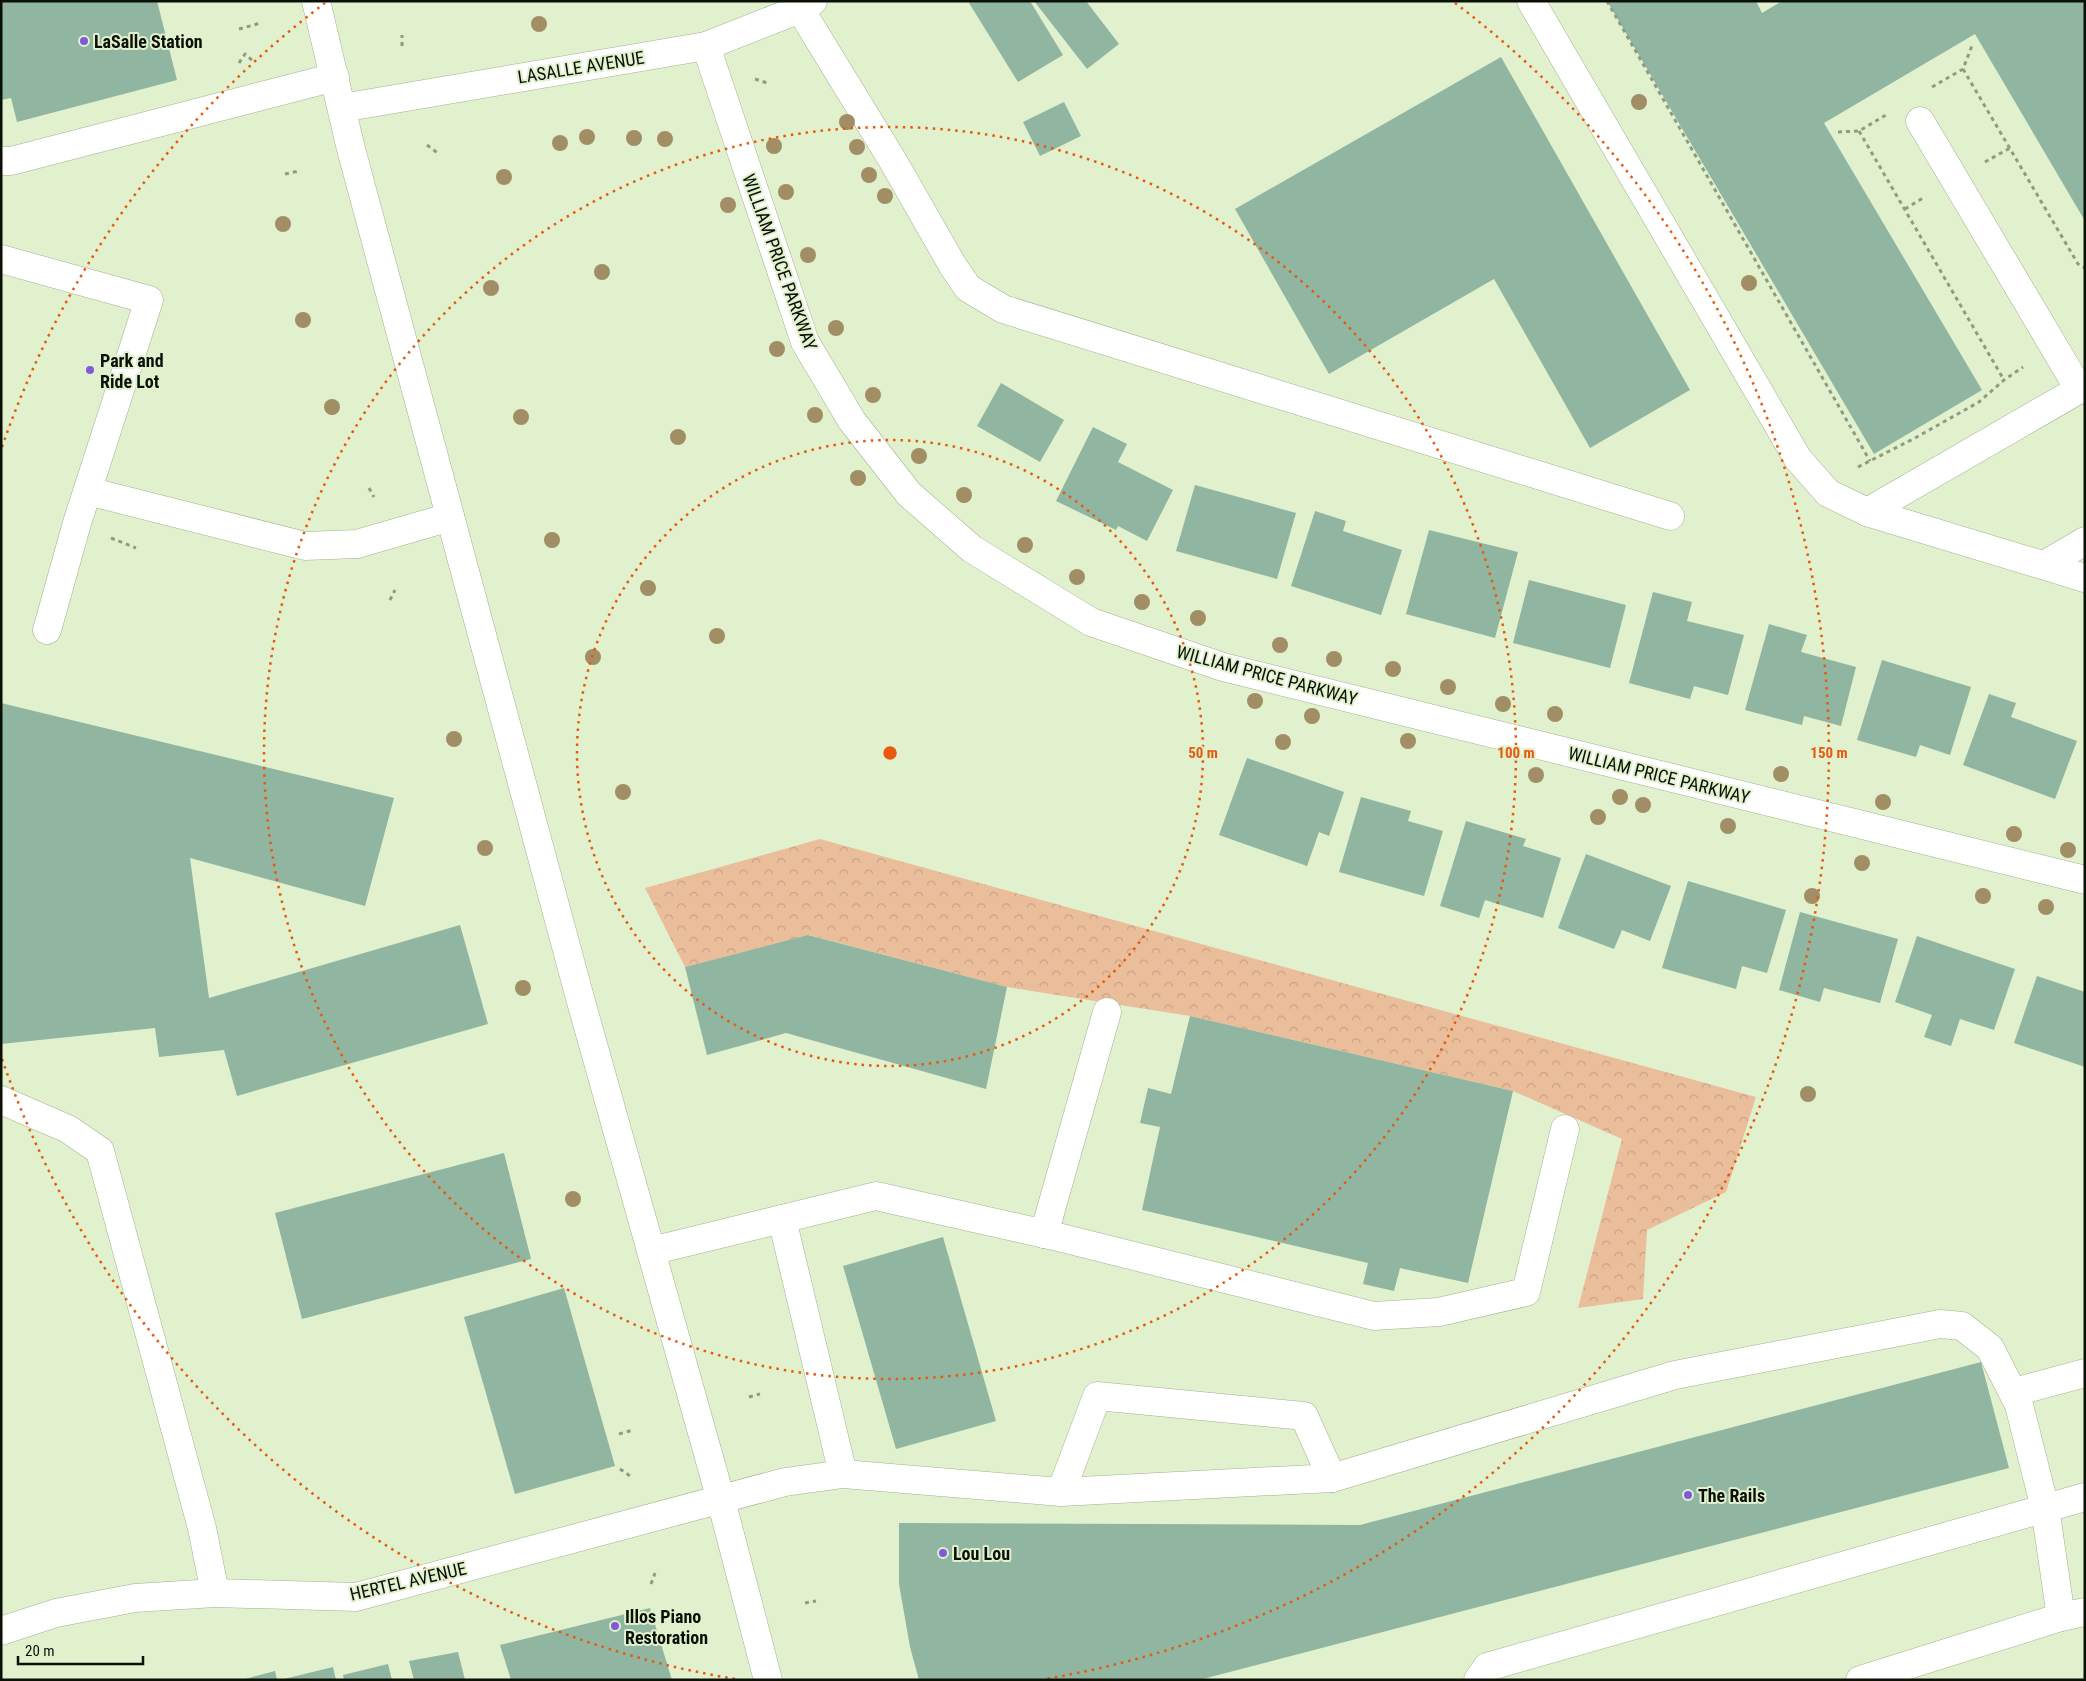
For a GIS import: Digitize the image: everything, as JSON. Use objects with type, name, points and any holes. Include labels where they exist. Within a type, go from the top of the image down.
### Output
[{"type":"street","points":[[316,1],[351,149],[450,517],[578,989],[721,1500],[768,1680]]},
{"type":"street","points":[[1531,1],[1798,458],[1828,493],[1867,512],[2085,578]]},
{"type":"street","points":[[807,5],[953,266],[968,288],[1003,310],[1670,516]]},
{"type":"street","name":"LASALLE AVENUE","points":[[342,108],[706,46],[807,5]]},
{"type":"street","name":"WILLIAM PRICE PARKWAY","points":[[706,46],[805,342],[852,421],[909,494],[972,549],[1091,622],[1223,667],[2085,880]]},
{"type":"street","points":[[1,161],[12,161],[334,77]]},
{"type":"street","points":[[1867,512],[2082,388],[1920,121]]},
{"type":"street","points":[[1,259],[149,300],[77,523],[47,630]]},
{"type":"street","points":[[88,491],[305,546],[357,544],[450,517]]},
{"type":"street","points":[[2044,565],[2085,541]]},
{"type":"street","points":[[1044,1234],[1107,1012]]},
{"type":"street","points":[[1,1100],[68,1129],[100,1151],[200,1520],[215,1593]]},
{"type":"street","points":[[651,1251],[876,1196],[1044,1234],[1374,1316],[1439,1312],[1526,1292],[1565,1129]]},
{"type":"street","points":[[782,1219],[842,1474]]},
{"type":"street","name":"HERTEL AVENUE","points":[[1,1631],[56,1613],[135,1598],[215,1593],[356,1597],[785,1482],[842,1474],[1061,1492],[1332,1478],[1675,1375],[1940,1324],[1962,1326],[1990,1348],[2014,1392],[2019,1405],[2073,1615]]},
{"type":"street","points":[[2014,1392],[2085,1373]]},
{"type":"street","points":[[1061,1492],[1097,1396],[1304,1416],[1332,1478]]},
{"type":"street","points":[[1478,1680],[1487,1667],[2085,1497]]},
{"type":"street","points":[[1860,1680],[2073,1615]]},
{"type":"path","points":[[1607,1],[1870,461]]},
{"type":"path","points":[[239,29],[260,23]]},
{"type":"path","points":[[402,35],[402,46]]},
{"type":"path","points":[[1973,43],[1963,69],[2078,264],[2085,268]]},
{"type":"path","points":[[246,54],[253,61]]},
{"type":"path","points":[[754,79],[767,82]]},
{"type":"path","points":[[1838,132],[1859,131],[1906,208],[2004,380]]},
{"type":"path","points":[[427,145],[439,154]]},
{"type":"path","points":[[1984,163],[2010,148]]},
{"type":"path","points":[[285,174],[299,171]]},
{"type":"path","points":[[1857,468],[1979,402],[2004,380],[2030,362]]},
{"type":"path","points":[[368,488],[374,496]]},
{"type":"path","points":[[390,600],[395,590]]},
{"type":"path","points":[[749,1397],[760,1394]]},
{"type":"path","points":[[619,1434],[633,1430]]},
{"type":"path","points":[[620,1469],[630,1476]]},
{"type":"path","points":[[651,1584],[655,1573]]},
{"type":"path","points":[[805,1604],[816,1600]]},
{"type":"path","points":[[674,1637],[689,1633]]},
{"type":"green space","points":[[820,839],[1756,1097],[1726,1192],[1647,1230],[1643,1299],[1578,1308],[1622,1139],[1513,1091],[1190,1016],[1007,987],[809,935],[685,967],[645,888]]},
{"type":"building","name":"LaSalle Station","points":[[1,1],[157,1],[177,80],[17,122],[11,98],[1,100]]},
{"type":"building","points":[[971,1],[1030,1],[1063,55],[1018,82],[969,3]]},
{"type":"building","points":[[1034,1],[1086,1],[1119,44],[1087,69]]},
{"type":"building","points":[[1607,1],[1756,1],[1762,13],[1782,1],[2085,1],[2085,221],[1975,34],[1824,123],[1982,390],[1874,454]]},
{"type":"building","points":[[1501,57],[1690,390],[1590,448],[1494,279],[1329,374],[1235,209]]},
{"type":"building","points":[[1064,102],[1081,136],[1040,156],[1023,122]]},
{"type":"building","points":[[1001,383],[1064,420],[1040,462],[977,426]]},
{"type":"building","points":[[1093,427],[1127,444],[1118,462],[1173,490],[1147,541],[1118,526],[1116,530],[1056,501]]},
{"type":"building","points":[[1195,485],[1296,513],[1277,579],[1176,551]]},
{"type":"building","points":[[1315,511],[1346,521],[1343,531],[1402,550],[1381,615],[1291,586]]},
{"type":"building","points":[[1429,530],[1518,552],[1495,638],[1406,614]]},
{"type":"building","points":[[1529,580],[1626,605],[1610,668],[1513,643]]},
{"type":"building","points":[[1653,592],[1692,602],[1687,621],[1744,635],[1728,695],[1694,686],[1690,699],[1629,683]]},
{"type":"building","points":[[1769,624],[1807,635],[1801,652],[1856,667],[1841,726],[1804,716],[1802,725],[1745,710]]},
{"type":"building","points":[[1882,660],[1971,687],[1950,755],[1920,745],[1916,757],[1857,740]]},
{"type":"building","points":[[1989,694],[2016,703],[2011,717],[2077,741],[2055,799],[1963,765]]},
{"type":"building","points":[[1,703],[394,798],[365,906],[190,858],[209,998],[460,925],[488,1024],[237,1096],[224,1050],[159,1057],[155,1028],[1,1044]]},
{"type":"building","points":[[1247,758],[1344,792],[1329,836],[1319,832],[1307,866],[1219,835]]},
{"type":"building","points":[[1361,797],[1411,811],[1408,821],[1443,831],[1424,896],[1339,872]]},
{"type":"building","points":[[1466,821],[1526,839],[1523,846],[1561,858],[1543,918],[1485,900],[1479,918],[1440,906]]},
{"type":"building","points":[[1586,854],[1671,886],[1650,941],[1622,930],[1614,949],[1558,928]]},
{"type":"building","points":[[1688,881],[1786,910],[1767,973],[1742,966],[1736,989],[1662,968]]},
{"type":"building","points":[[1800,912],[1898,939],[1880,1003],[1824,988],[1820,1002],[1779,990]]},
{"type":"building","points":[[808,935],[1007,987],[986,1089],[786,1033],[707,1055],[685,967]]},
{"type":"building","points":[[1917,936],[2015,969],[1994,1030],[1960,1019],[1951,1046],[1924,1037],[1932,1015],[1895,1002]]},
{"type":"building","points":[[2037,976],[2085,992],[2085,1067],[2014,1043]]},
{"type":"building","points":[[1190,1016],[1513,1091],[1468,1283],[1400,1268],[1394,1291],[1363,1284],[1368,1263],[1142,1210],[1160,1127],[1140,1123],[1148,1088],[1171,1094]]},
{"type":"building","points":[[504,1153],[531,1259],[302,1319],[275,1213]]},
{"type":"building","points":[[943,1237],[996,1421],[896,1449],[843,1266]]},
{"type":"building","points":[[564,1288],[615,1466],[515,1494],[464,1317]]},
{"type":"building","name":"The Rails","points":[[1981,1362],[2009,1468],[1199,1680],[919,1680],[910,1647],[899,1584],[899,1523],[1360,1525]]},
{"type":"building","name":"Illos Piano Restoration","points":[[650,1608],[672,1680],[511,1680],[500,1645]]},
{"type":"building","points":[[458,1652],[465,1680],[414,1680],[409,1661]]},
{"type":"building","points":[[388,1664],[392,1680],[344,1680],[343,1675]]},
{"type":"building","points":[[333,1667],[336,1680],[284,1680],[284,1679]]},
{"type":"building","points":[[275,1671],[277,1680],[245,1680],[245,1679]]},
{"type":"place","name":"LaSalle Station","points":[[84,41]]},
{"type":"place","name":"Park and Ride Lot","points":[[90,370]]},
{"type":"place","name":"The Rails","points":[[1688,1495]]},
{"type":"place","name":"Lou Lou","points":[[943,1553]]},
{"type":"place","name":"Illos Piano Restoration","points":[[615,1626]]}]
